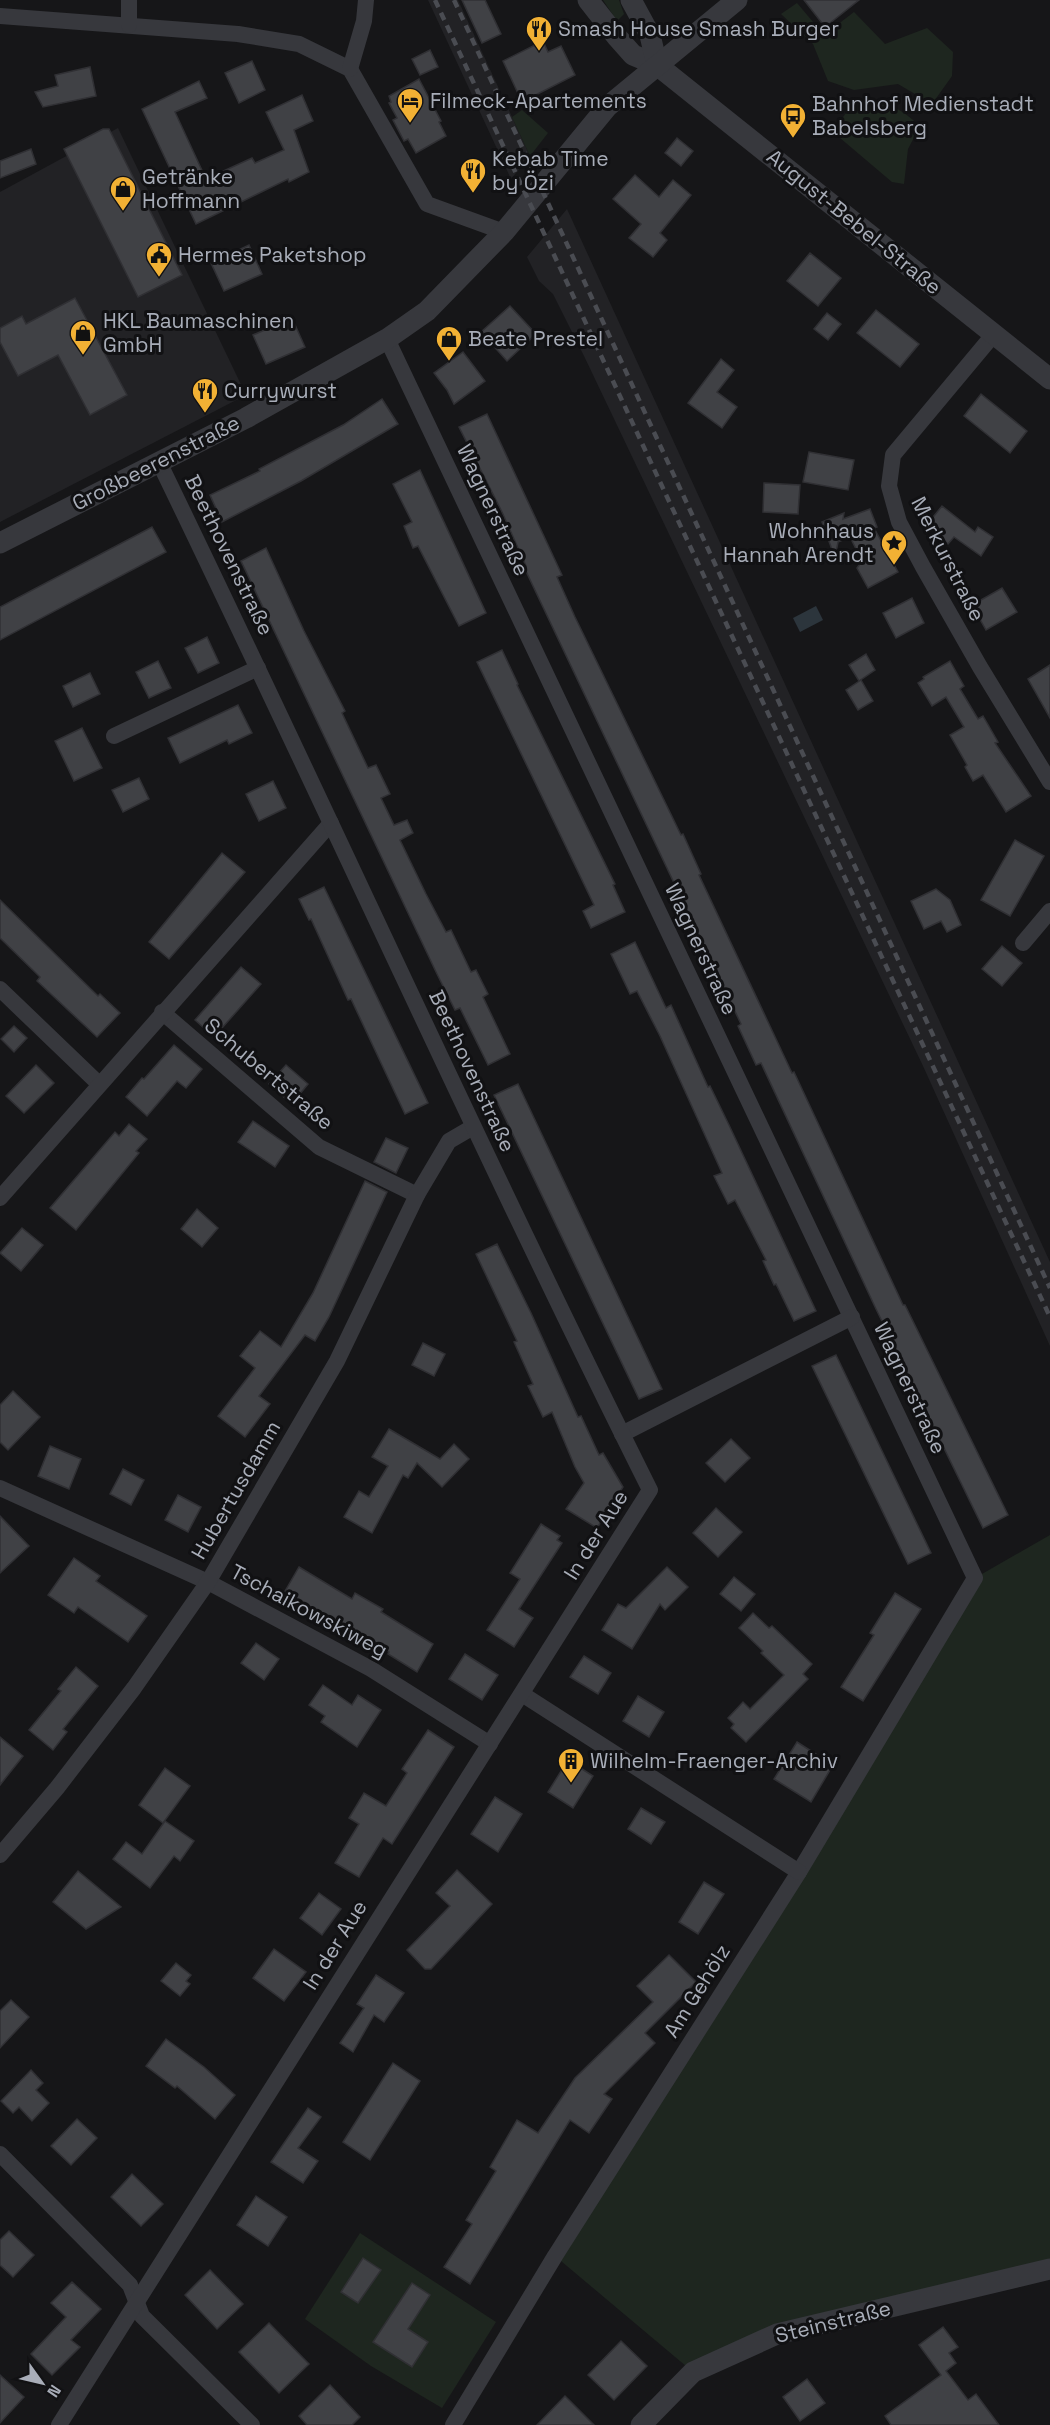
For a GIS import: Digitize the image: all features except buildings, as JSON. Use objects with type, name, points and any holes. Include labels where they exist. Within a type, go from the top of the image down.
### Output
[{"type":"street","points":[[129,0],[129,25]]},
{"type":"street","points":[[350,69],[364,21],[366,0]]},
{"type":"street","name":"August-Bebel-Straße","points":[[588,0],[633,55],[657,65],[1050,379]]},
{"type":"street","points":[[631,0],[650,34],[657,65]]},
{"type":"street","name":"Großbeerenstraße","points":[[0,543],[246,418],[387,339],[427,311],[504,232],[607,107],[737,0]]},
{"type":"street","points":[[0,16],[238,34],[299,44],[350,69],[427,204],[504,232]]},
{"type":"street","name":"Merkurstraße","points":[[994,334],[893,455],[889,486],[899,522],[935,589],[1050,782]]},
{"type":"street","name":"Wagnerstraße","points":[[387,339],[975,1578]]},
{"type":"street","name":"Beethovenstraße","points":[[159,462],[473,1127],[651,1490]]},
{"type":"street","name":"Beethovenstraße","points":[[114,736],[258,669]]},
{"type":"street","points":[[0,1197],[331,823]]},
{"type":"street","points":[[1023,943],[1050,911]]},
{"type":"street","points":[[0,989],[99,1084]]},
{"type":"street","name":"Schubertstraße","points":[[162,1012],[319,1148],[417,1196]]},
{"type":"street","name":"Hubertusdamm","points":[[0,1855],[57,1788],[134,1688],[208,1582],[337,1362],[417,1196],[450,1141],[473,1127]]},
{"type":"street","points":[[622,1434],[852,1317]]},
{"type":"street","name":"Tschaikowskiweg","points":[[0,1488],[208,1582],[371,1669],[490,1744]]},
{"type":"street","name":"In der Aue","points":[[59,2425],[651,1490]]},
{"type":"street","name":"Am Gehölz","points":[[453,2425],[555,2256],[799,1872],[975,1578]]},
{"type":"street","points":[[522,1694],[799,1872]]},
{"type":"street","points":[[0,2154],[130,2285],[142,2316],[252,2425]]},
{"type":"street","name":"Steinstraße","points":[[640,2425],[693,2372],[777,2334],[1050,2269]]},
{"type":"shaded area","points":[[428,0],[458,0],[530,156],[511,179]]},
{"type":"shaded area","points":[[603,0],[619,0],[624,14],[617,21]]},
{"type":"shaded area","points":[[797,3],[824,35],[854,12],[885,44],[927,28],[953,52],[952,76],[932,104],[898,84],[854,90],[828,81],[813,44],[781,14]]},
{"type":"shaded area","points":[[854,101],[890,105],[920,126],[908,149],[904,184],[892,182],[833,132]]},
{"type":"shaded area","points":[[522,110],[548,133],[530,156],[512,117]]},
{"type":"shaded area","points":[[118,128],[246,395],[0,522],[0,192]]},
{"type":"shaded area","points":[[567,209],[1050,1262],[1050,1346],[923,1066],[584,356],[553,294],[539,281],[527,257]]},
{"type":"shaded area","points":[[816,606],[823,620],[800,632],[793,618]]},
{"type":"shaded area","points":[[1050,1535],[1050,2269],[777,2333],[693,2372],[555,2256],[975,1578]]},
{"type":"shaded area","points":[[360,2233],[496,2322],[442,2408],[371,2366],[305,2319]]},
{"type":"railway","points":[[435,0],[1050,1317]]},
{"type":"railway","points":[[454,0],[1050,1288]]},
{"type":"place","name":"Smash House Smash Burger","points":[[539,52]]},
{"type":"place","name":"Filmeck-Apartements","points":[[410,124]]},
{"type":"place","name":"Bahnhof Medienstadt Babelsberg","points":[[793,139]]},
{"type":"place","name":"Kebab Time by Özi","points":[[473,194]]},
{"type":"place","name":"Getränke Hoffmann","points":[[123,212]]},
{"type":"place","name":"Hermes Paketshop","points":[[159,278]]},
{"type":"place","name":"HKL Baumaschinen GmbH","points":[[83,356]]},
{"type":"place","name":"Beate Prestel","points":[[449,362]]},
{"type":"place","name":"Currywurst","points":[[205,414]]},
{"type":"place","name":"Wohnhaus Hannah Arendt","points":[[894,566]]},
{"type":"place","name":"Wilhelm-Fraenger-Archiv","points":[[571,1784]]}]
